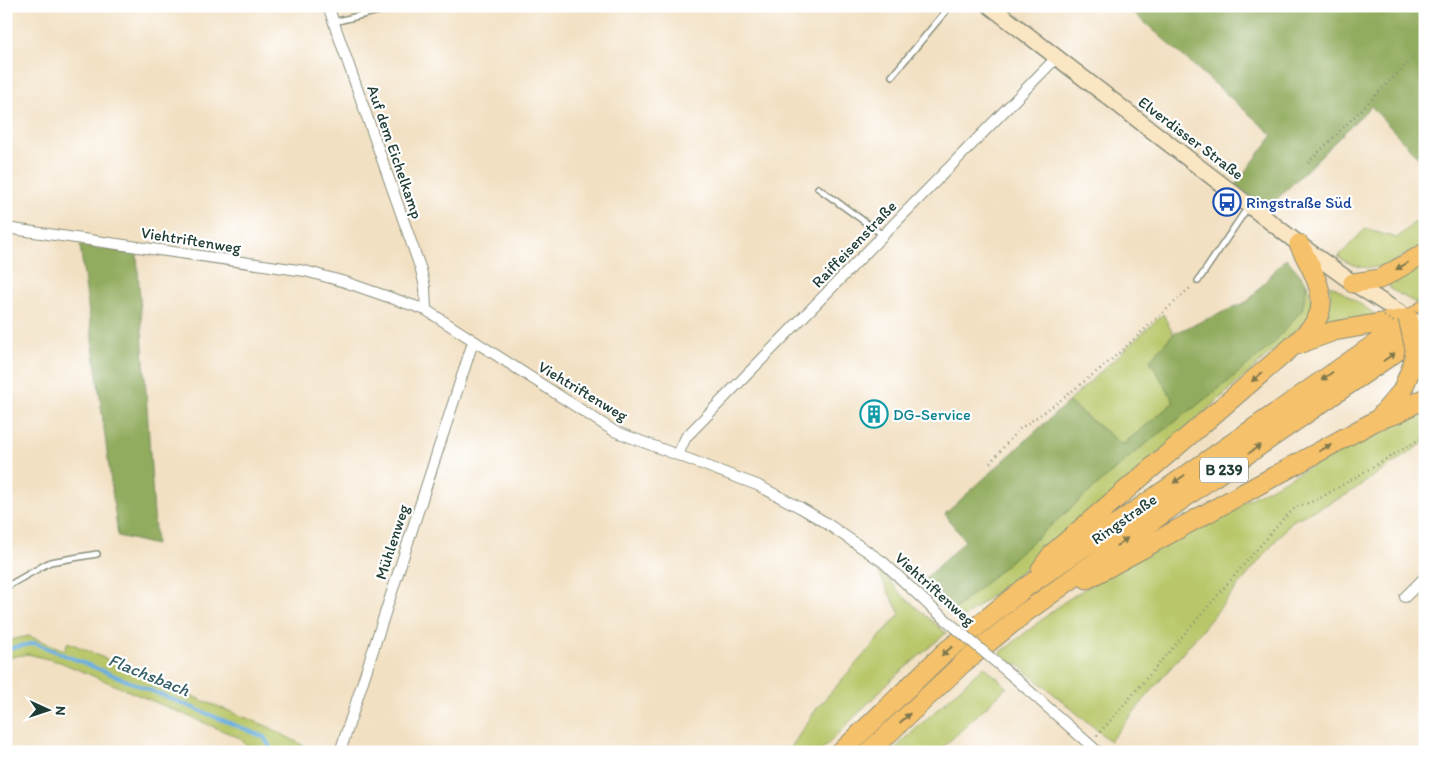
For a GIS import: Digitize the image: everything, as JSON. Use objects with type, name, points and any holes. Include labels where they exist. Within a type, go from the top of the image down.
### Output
[{"type":"highway","points":[[1026,587],[1053,553],[1294,346],[1316,321],[1321,307],[1319,286],[1299,244]]},
{"type":"highway","points":[[1352,283],[1380,279],[1425,253]]},
{"type":"highway","name":"Ringstraße","points":[[841,752],[944,653],[1026,587],[1425,309]]},
{"type":"highway","points":[[1294,346],[1334,331],[1409,318],[1415,349],[1413,364],[1402,391],[1377,420]]},
{"type":"highway","name":"Ringstraße","points":[[869,752],[963,663],[1026,612],[1197,489],[1425,332]]},
{"type":"highway","points":[[1026,612],[1047,608],[1080,584],[1377,420],[1396,414],[1425,398]]},
{"type":"main road","name":"Elverdisser Straße","points":[[990,6],[1250,204],[1299,244],[1352,283],[1409,318]]},
{"type":"street","name":"Auf dem Eichelkamp","points":[[328,6],[421,270],[425,287],[426,310]]},
{"type":"street","name":"Raiffeisenstraße","points":[[678,454],[686,437],[1056,57]]},
{"type":"street","name":"Viehtriftenweg","points":[[6,228],[305,271],[345,282],[426,310],[473,342],[614,430],[756,485],[823,521],[883,562],[1092,749]]},
{"type":"street","name":"Mühlenweg","points":[[340,752],[473,342]]},
{"type":"street","points":[[1405,597],[1425,577]]},
{"type":"lane","points":[[333,22],[398,6]]},
{"type":"lane","points":[[892,76],[950,6]]},
{"type":"lane","points":[[818,188],[884,235]]},
{"type":"lane","points":[[1198,281],[1250,204]]},
{"type":"lane","points":[[6,587],[50,562],[97,554]]},
{"type":"path","points":[[1419,6],[1425,11]]},
{"type":"path","points":[[1308,163],[1425,46]]},
{"type":"path","points":[[990,463],[1018,430],[1057,404],[1110,361],[1198,281]]},
{"type":"path","points":[[1092,749],[1282,519],[1296,508],[1318,500],[1425,436]]},
{"type":"green space","points":[[1126,6],[1416,6],[1425,14],[1425,165],[1371,106],[1268,208],[1235,186],[1273,135]]},
{"type":"green space","points":[[1425,213],[1425,244],[1392,262],[1373,268],[1362,267],[1338,257],[1365,229],[1397,238]]},
{"type":"green space","points":[[80,245],[137,254],[156,545],[118,536]]},
{"type":"green space","points":[[1286,258],[1307,283],[1302,310],[1273,344],[1225,384],[1134,453],[953,611],[920,583],[965,541],[945,514],[1068,402],[1123,445],[1174,402],[1150,360],[1173,334],[1248,301]]},
{"type":"green space","points":[[1425,261],[1425,308],[1390,289],[1389,281]]},
{"type":"green space","points":[[1307,283],[1312,302],[1308,320],[1063,538],[962,619],[953,611],[1134,453],[1225,384],[1302,310]]},
{"type":"green space","points":[[1329,286],[1333,286],[1378,316],[1323,325],[1330,306]]},
{"type":"green space","points":[[1163,314],[1173,334],[1150,360],[1175,402],[1122,445],[1068,402]]},
{"type":"green space","points":[[1425,405],[1425,442],[1346,495],[1292,521],[1110,741],[1019,665],[1016,666],[1000,653],[1064,602],[1100,579]]},
{"type":"green space","points":[[872,561],[903,596],[946,633],[891,680],[820,752],[788,752],[817,708],[900,614]]},
{"type":"green space","points":[[29,636],[64,650],[68,642],[169,687],[269,727],[315,752],[252,752],[240,738],[60,662],[28,654],[6,658],[6,641]]},
{"type":"green space","points":[[984,666],[1007,687],[938,752],[891,752]]},
{"type":"waterway","name":"Flachsbach","points":[[6,649],[35,643],[264,737],[273,752]]},
{"type":"place","name":"Ringstraße Süd","points":[[1227,202]]},
{"type":"place","name":"DG-Service","points":[[874,414]]}]
